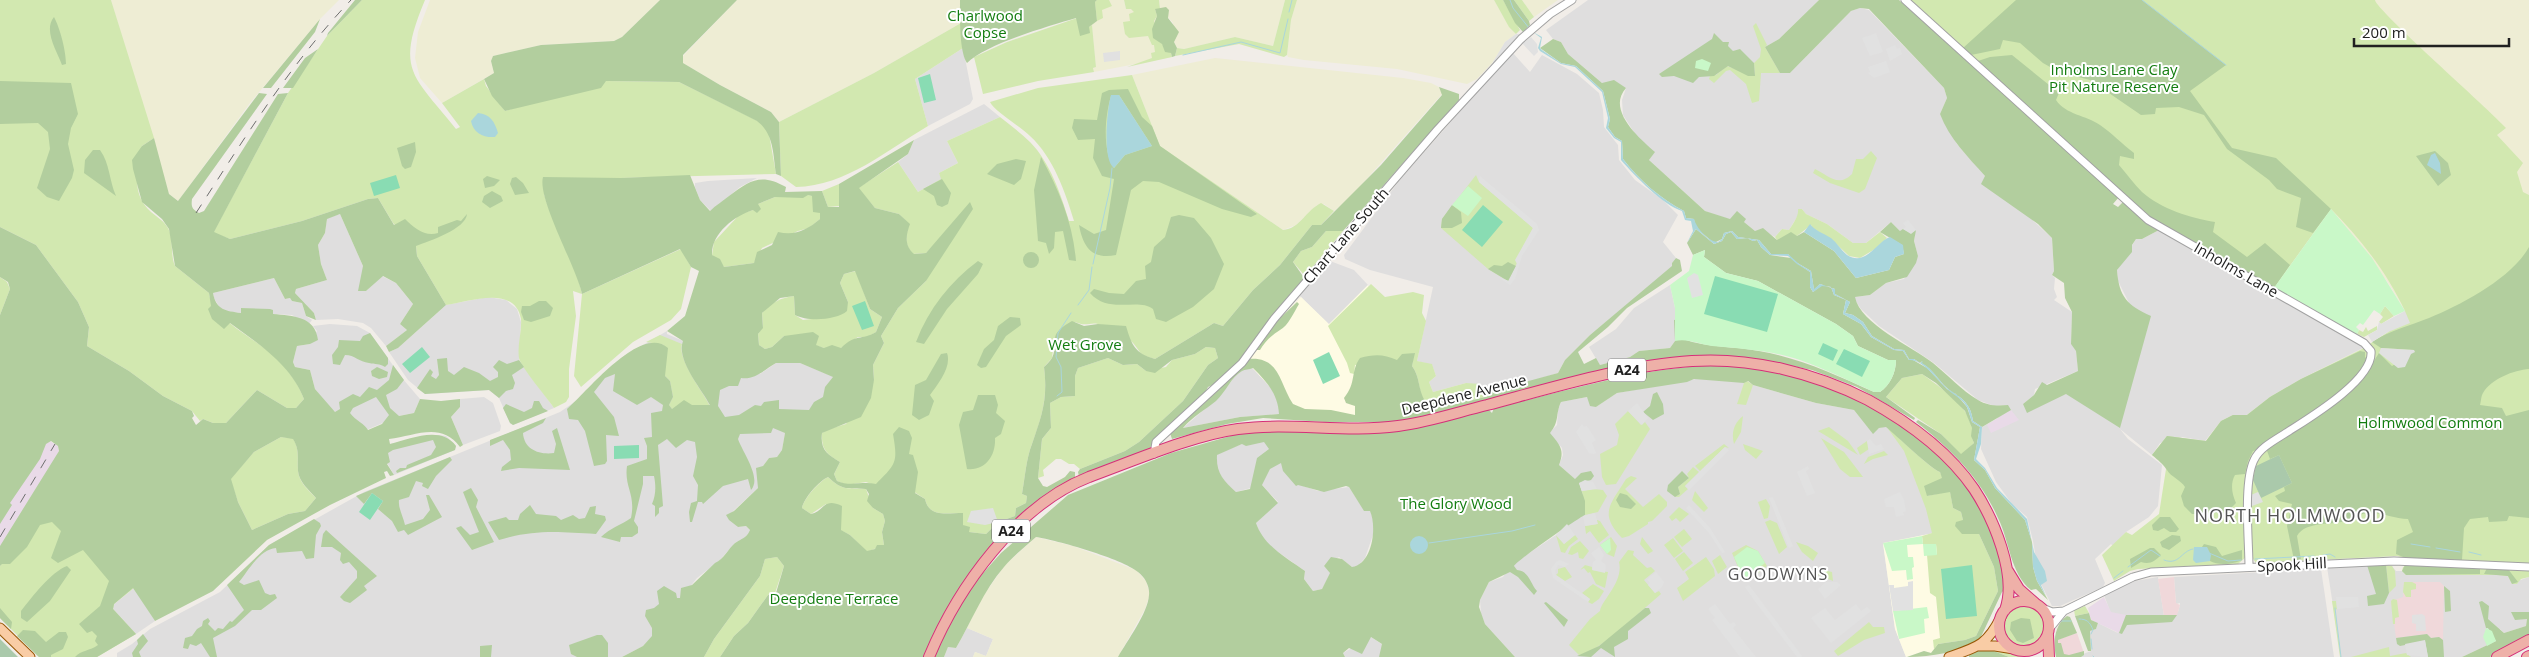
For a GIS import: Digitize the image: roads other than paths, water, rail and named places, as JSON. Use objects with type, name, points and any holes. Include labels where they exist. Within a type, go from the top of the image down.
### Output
[{"type":"highway","name":"Deepdene Avenue","points":[[930,657],[961,595],[1002,538],[1051,498],[1076,482],[1154,454],[1236,429],[1283,426],[1384,427],[1414,423],[1626,370],[1695,360],[1761,366],[1810,376],[1845,388],[1894,416],[1926,438],[1963,475],[1983,502],[1997,534],[2006,565],[2009,592],[2003,614]]},
{"type":"highway","name":"Deepdene Avenue","points":[[2006,565],[2019,589],[2039,606]]},
{"type":"highway","points":[[2028,657],[2007,645],[2000,633],[2003,614],[2018,602],[2031,602],[2039,606],[2048,617],[2049,657]]},
{"type":"highway","points":[[2015,650],[2032,650],[2039,646],[2049,631]]},
{"type":"highway","points":[[2497,657],[2529,640]]},
{"type":"main road","points":[[1950,657],[1977,646],[1991,636],[2003,614]]},
{"type":"main road","points":[[0,628],[30,657]]},
{"type":"main road","points":[[1977,646],[1995,646],[2015,650]]},
{"type":"street","name":"Chart Lane South","points":[[1154,454],[1156,442],[1243,362],[1274,319],[1438,129],[1521,38],[1572,0]]},
{"type":"street","name":"Inholms Lane","points":[[1905,0],[2148,220],[2364,343],[2371,351],[2369,364],[2356,381],[2324,408],[2265,448],[2255,458],[2250,476],[2249,567]]},
{"type":"street","points":[[1167,450],[1165,440],[1168,430]]},
{"type":"street","name":"Spook Hill","points":[[2049,631],[2064,611],[2141,574],[2394,561],[2529,567]]},
{"type":"street","points":[[2039,606],[2052,612],[2064,611]]},
{"type":"water","points":[[1533,32],[1542,37],[1540,48],[1542,50],[1561,63],[1576,66],[1603,91],[1610,119],[1608,127],[1615,137],[1622,141],[1623,159],[1643,182],[1667,201],[1684,211],[1686,218],[1694,219],[1700,230],[1710,240],[1718,242],[1722,239],[1724,233],[1732,231],[1738,237],[1746,238],[1737,239],[1731,232],[1726,234],[1722,241],[1714,244],[1696,229],[1687,243],[1693,231],[1691,221],[1685,220],[1682,211],[1666,203],[1634,174],[1621,160],[1621,142],[1614,138],[1606,128],[1608,118],[1602,92],[1575,67],[1561,64],[1540,51],[1538,48],[1541,38]]},
{"type":"water","points":[[1111,95],[1119,95],[1152,146],[1125,155],[1114,168],[1110,163],[1107,145],[1107,122]]},
{"type":"water","points":[[478,113],[486,115],[494,122],[498,133],[495,137],[483,136],[474,129],[471,121]]},
{"type":"water","points":[[2435,153],[2440,163],[2441,174],[2427,165],[2431,155]]},
{"type":"water","points":[[1810,224],[1816,230],[1831,238],[1847,255],[1854,258],[1865,256],[1890,237],[1903,245],[1904,254],[1895,257],[1889,270],[1856,278],[1834,251],[1804,232]]},
{"type":"water","points":[[1748,238],[1759,240],[1771,254],[1788,254],[1799,264],[1811,271],[1814,289],[1820,284],[1828,287],[1822,286],[1813,292],[1810,287],[1810,272],[1797,264],[1788,256],[1770,255],[1761,247],[1757,240],[1753,241]]},
{"type":"water","points":[[1831,288],[1835,289],[1835,294],[1850,302],[1845,313],[1853,315],[1863,322],[1872,336],[1894,349],[1904,350],[1909,359],[1914,359],[1920,363],[1923,361],[1922,363],[1944,385],[1966,403],[1971,411],[1973,421],[1982,427],[1981,444],[1976,459],[1985,468],[1997,488],[2027,519],[2032,541],[2025,520],[1995,488],[1985,470],[1974,460],[1980,427],[1972,422],[1965,404],[1946,388],[1924,366],[1909,360],[1903,351],[1894,350],[1871,337],[1861,324],[1843,314],[1846,300],[1834,295]]},
{"type":"water","points":[[1419,536],[1425,539],[1428,545],[1425,551],[1419,554],[1413,551],[1410,545],[1413,539]]},
{"type":"water","points":[[2032,543],[2034,552],[2045,571],[2047,581],[2041,585],[2046,596],[2037,581],[2033,567]]},
{"type":"water","points":[[2194,547],[2207,547],[2211,555],[2210,561],[2196,563],[2193,560]]},
{"type":"waterway","points":[[1289,12],[1292,0]]},
{"type":"waterway","points":[[1510,0],[1513,8],[1529,28]]},
{"type":"waterway","points":[[2142,0],[2226,65]]},
{"type":"waterway","points":[[1183,55],[1241,42],[1280,53],[1288,19]]},
{"type":"waterway","points":[[1093,264],[1110,188],[1112,168]]},
{"type":"waterway","points":[[1078,305],[1089,290],[1092,267]]},
{"type":"waterway","points":[[1057,396],[1062,392],[1061,367],[1056,357],[1058,333],[1071,313]]},
{"type":"waterway","points":[[1429,543],[1512,531],[1535,525]]},
{"type":"waterway","points":[[2411,544],[2430,547]]},
{"type":"waterway","points":[[2436,548],[2460,552]]},
{"type":"waterway","points":[[2164,560],[2177,560],[2193,549]]},
{"type":"waterway","points":[[2128,567],[2151,550],[2160,556]]},
{"type":"waterway","points":[[2469,552],[2481,555]]},
{"type":"waterway","points":[[2209,553],[2228,561],[2241,560]]},
{"type":"waterway","points":[[2323,555],[2330,554],[2335,557]]},
{"type":"waterway","points":[[2255,559],[2314,556]]},
{"type":"waterway","points":[[2114,578],[2123,571]]},
{"type":"waterway","points":[[2335,608],[2341,657]]},
{"type":"waterway","points":[[2079,619],[2086,620],[2089,623],[2093,630],[2091,634]]},
{"type":"waterway","points":[[2061,621],[2071,621]]},
{"type":"waterway","points":[[2091,639],[2092,649]]},
{"type":"railway","points":[[196,213],[288,76],[329,24],[351,0]]},
{"type":"railway","points":[[0,537],[55,444]]},
{"type":"district","name":"NORTH HOLMWOOD","points":[[2290,516]]},
{"type":"district","name":"GOODWYNS","points":[[1778,574]]},
{"type":"park label","name":"Charlwood Copse","points":[[985,24]]},
{"type":"park label","name":"Inholms Lane Clay Pit Nature Reserve","points":[[2114,78]]},
{"type":"park label","name":"Wet Grove","points":[[1085,345]]},
{"type":"park label","name":"Holmwood Common","points":[[2430,423]]},
{"type":"park label","name":"The Glory Wood","points":[[1456,504]]},
{"type":"park label","name":"Deepdene Terrace","points":[[834,599]]}]
